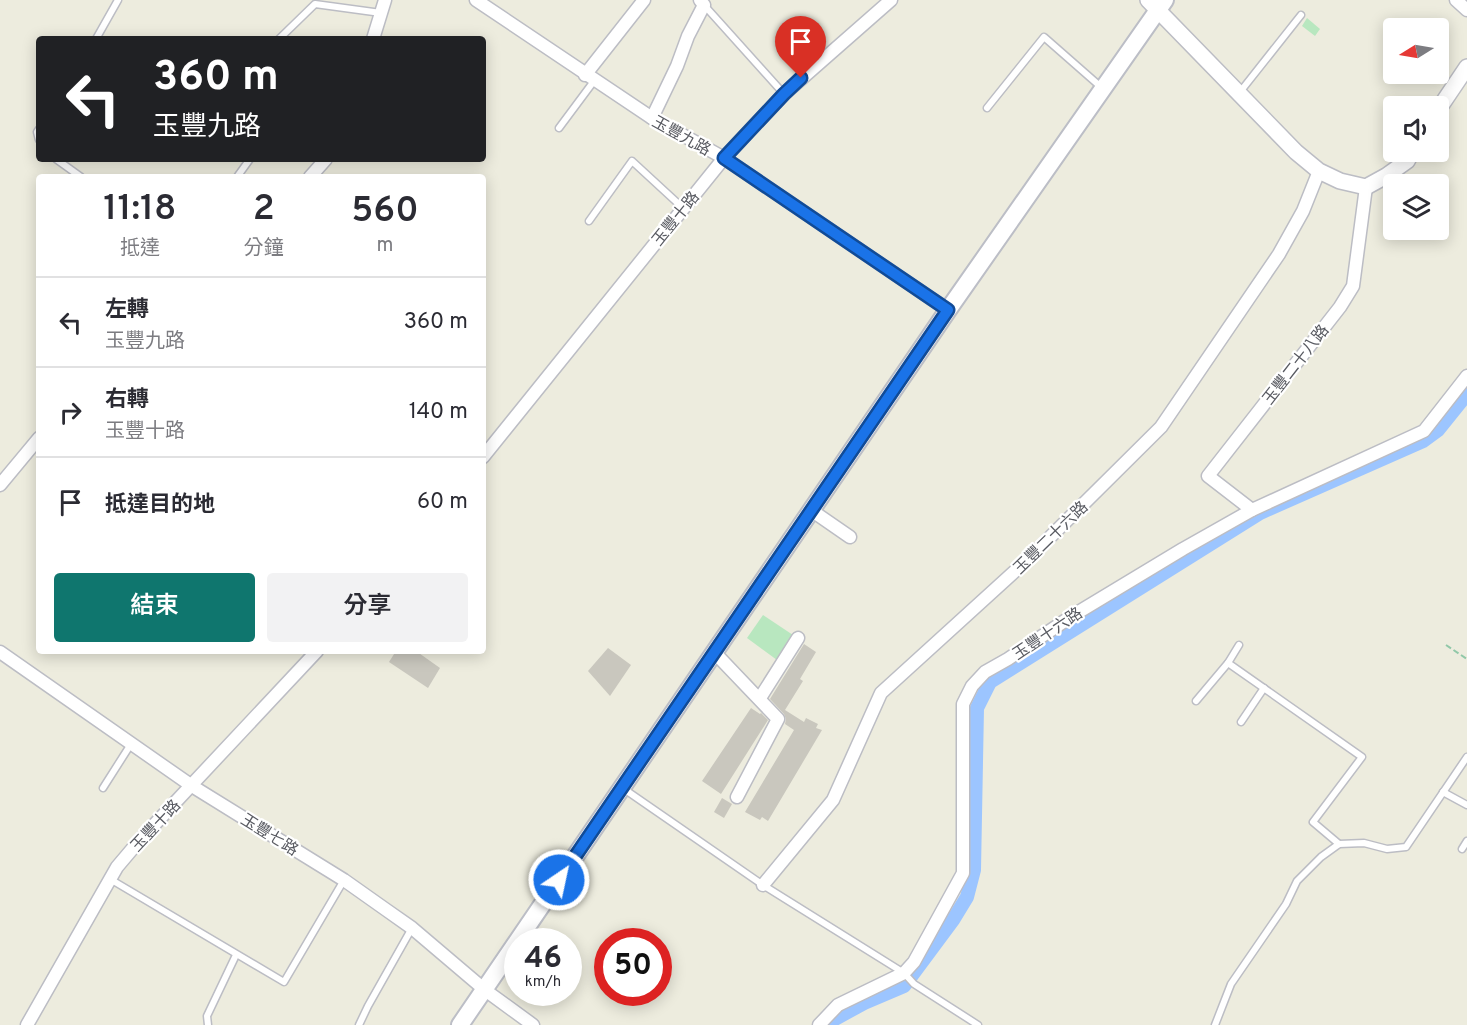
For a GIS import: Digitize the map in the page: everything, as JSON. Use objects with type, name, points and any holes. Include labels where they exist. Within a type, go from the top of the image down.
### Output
[{"type":"main road","points":[[460,1025],[1102,88],[1157,3]]},
{"type":"street","points":[[374,36],[385,0]]},
{"type":"street","name":"玉豐九路","points":[[476,0],[652,118],[724,158],[948,310]]},
{"type":"street","points":[[590,78],[644,0]]},
{"type":"street","name":"玉豐十路","points":[[486,453],[724,158],[784,94],[891,0]]},
{"type":"street","points":[[1456,0],[1467,10]]},
{"type":"street","points":[[652,118],[677,66],[702,3]]},
{"type":"street","points":[[1157,3],[1296,153],[1319,171],[1340,181],[1365,187],[1406,162]]},
{"type":"street","points":[[1447,96],[1467,67]]},
{"type":"street","points":[[313,174],[323,162]]},
{"type":"street","name":"玉豐二十六路","points":[[763,885],[832,800],[881,693],[1025,562],[1161,427],[1279,254],[1303,211],[1319,171]]},
{"type":"street","name":"玉豐二十八路","points":[[1252,510],[1208,476],[1340,307],[1353,286],[1365,187]]},
{"type":"street","name":"玉豐十六路","points":[[819,1025],[838,1005],[905,974],[915,962],[963,873],[963,704],[972,686],[985,672],[1072,616],[1252,510],[1424,431],[1467,376]]},
{"type":"street","points":[[0,485],[36,442]]},
{"type":"street","points":[[811,510],[850,537]]},
{"type":"street","points":[[760,699],[798,638]]},
{"type":"street","name":"玉豐七路","points":[[0,652],[192,786],[344,880],[412,927],[485,990],[532,1025]]},
{"type":"street","points":[[714,652],[778,719],[737,797]]},
{"type":"street","name":"玉豐十路","points":[[27,1025],[117,867],[314,654]]},
{"type":"lane","points":[[98,36],[118,0]]},
{"type":"lane","points":[[702,3],[784,94]]},
{"type":"lane","points":[[282,36],[315,4],[381,13]]},
{"type":"lane","points":[[1239,92],[1301,15]]},
{"type":"lane","points":[[987,108],[1044,37],[1102,88]]},
{"type":"lane","points":[[559,129],[590,78]]},
{"type":"lane","points":[[589,221],[632,161],[683,208]]},
{"type":"lane","points":[[60,162],[77,174]]},
{"type":"lane","points":[[1196,702],[1228,663],[1239,645]]},
{"type":"lane","points":[[1228,663],[1362,757],[1313,822],[1339,844]]},
{"type":"lane","points":[[1241,722],[1264,688]]},
{"type":"lane","points":[[103,788],[132,744]]},
{"type":"lane","points":[[1215,1025],[1231,984],[1286,904],[1297,880],[1321,857],[1339,844],[1364,843],[1387,849],[1406,847],[1467,757]]},
{"type":"lane","points":[[621,787],[763,885],[905,974],[914,984],[978,1025]]},
{"type":"lane","points":[[1443,792],[1467,805]]},
{"type":"lane","points":[[1462,849],[1467,841]]},
{"type":"lane","points":[[110,879],[284,982],[344,880]]},
{"type":"lane","points":[[359,1025],[412,927]]},
{"type":"lane","points":[[208,1025],[207,1016],[236,955]]},
{"type":"path","points":[[1446,645],[1467,659]]},
{"type":"green space","points":[[1307,18],[1320,29],[1315,36],[1302,26]]},
{"type":"green space","points":[[763,615],[793,635],[777,660],[747,638]]},
{"type":"building","points":[[804,644],[816,652],[800,679],[803,681],[785,710],[804,722],[806,718],[818,724],[816,728],[822,730],[768,821],[762,817],[760,820],[745,812],[794,730],[785,724],[784,714],[770,699]]},
{"type":"building","points":[[608,648],[631,665],[610,696],[588,671]]},
{"type":"building","points":[[394,654],[420,654],[440,668],[428,688],[389,662]]},
{"type":"building","points":[[751,708],[768,720],[721,794],[702,781]]},
{"type":"building","points":[[722,798],[732,804],[724,818],[714,812]]},
{"type":"waterway","points":[[831,1025],[835,1019],[864,1003],[904,986],[953,920],[967,897],[974,870],[977,708],[990,682],[1260,513],[1423,441],[1438,430],[1467,394]]},
{"type":"route","points":[[559,880],[948,310],[724,158],[801,78]]}]
